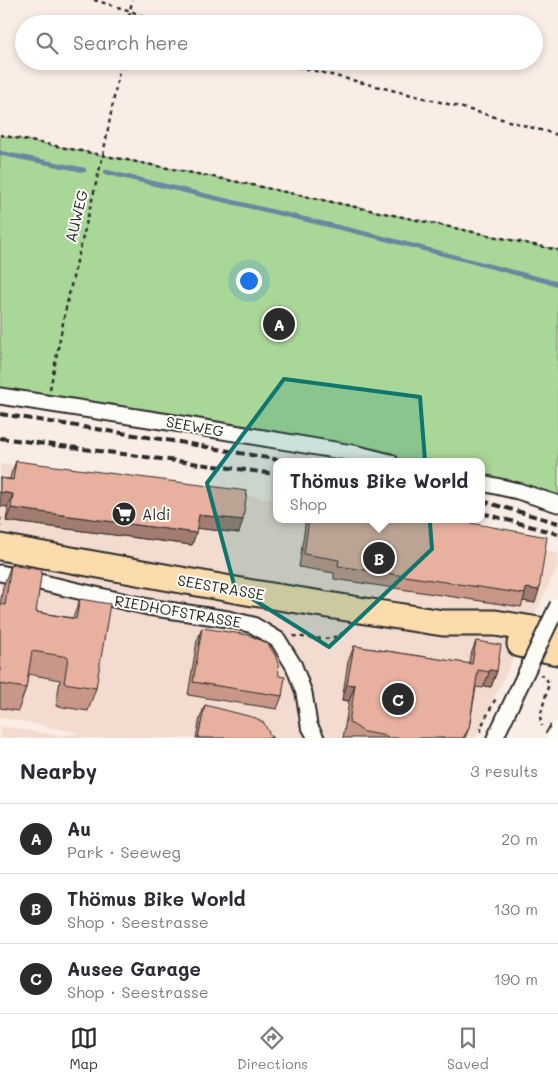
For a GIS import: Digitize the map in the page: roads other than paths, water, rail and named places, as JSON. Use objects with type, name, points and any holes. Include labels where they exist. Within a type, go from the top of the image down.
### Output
[{"type":"main road","name":"SEESTRASSE","points":[[0,547],[247,592],[443,623],[495,623],[555,648]]},
{"type":"street","name":"SEEWEG","points":[[0,396],[174,422],[374,458]]},
{"type":"street","points":[[485,484],[518,491],[558,504]]},
{"type":"street","name":"RIEDHOFSTRASSE","points":[[0,573],[148,607],[228,619],[253,625],[278,640],[294,666],[304,693],[309,725],[316,738]]},
{"type":"street","points":[[495,738],[558,605]]},
{"type":"waterway","points":[[0,153],[84,170]]},
{"type":"waterway","points":[[106,172],[375,236],[558,284]]},
{"type":"railway","points":[[0,414],[273,459]]},
{"type":"railway","points":[[0,438],[273,474]]},
{"type":"railway","points":[[485,502],[558,523]]},
{"type":"railway","points":[[485,514],[558,534]]},
{"type":"place","name":"Au","points":[[279,324]]},
{"type":"place","name":"Aldi","points":[[124,514]]},
{"type":"place","name":"Thömus Bike World","points":[[379,558]]},
{"type":"place","name":"Ausee Garage","points":[[398,699]]}]
